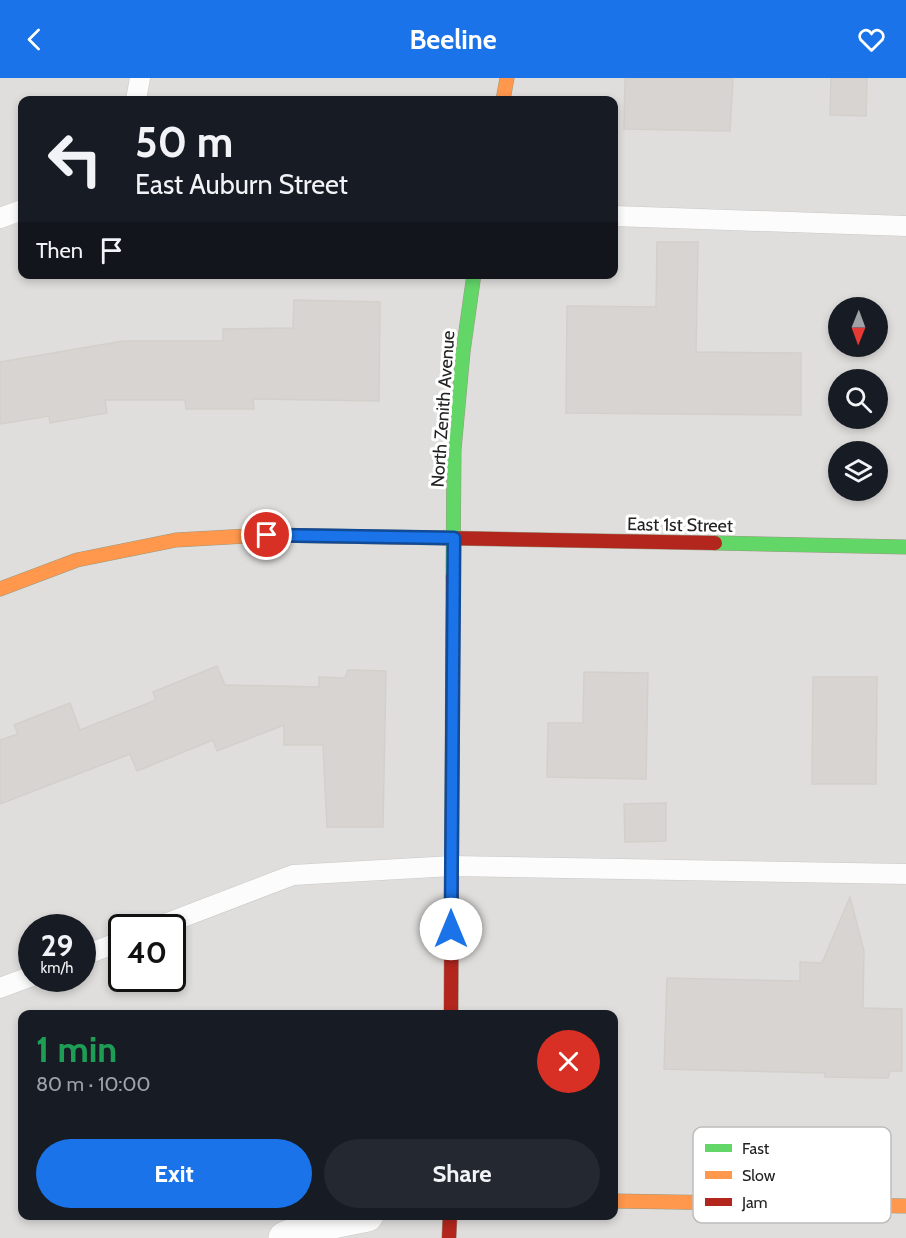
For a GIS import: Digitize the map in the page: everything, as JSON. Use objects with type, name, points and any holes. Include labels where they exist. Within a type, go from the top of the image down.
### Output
[{"type":"street","points":[[504,96],[507,78]]},
{"type":"street","name":"North Zenith Avenue","points":[[451,1010],[454,450],[463,352],[473,279]]},
{"type":"street","name":"East 1st Street","points":[[0,589],[77,560],[176,540],[267,535],[906,548]]},
{"type":"street","points":[[618,1201],[693,1202]]},
{"type":"street","points":[[891,1206],[906,1206]]},
{"type":"street","points":[[285,1238],[323,1224],[343,1220]]},
{"type":"street","points":[[449,1238],[450,1220]]},
{"type":"lane","points":[[137,96],[140,78]]},
{"type":"lane","points":[[0,219],[18,212]]},
{"type":"lane","points":[[618,216],[906,226]]},
{"type":"lane","points":[[186,916],[293,875],[452,866],[906,874]]},
{"type":"lane","points":[[0,988],[18,981]]},
{"type":"shaded area","points":[[0,78],[906,78],[906,1238],[0,1238]]},
{"type":"building","points":[[625,78],[733,78],[730,131],[624,129]]},
{"type":"building","points":[[831,78],[867,78],[866,116],[830,115]]},
{"type":"building","points":[[657,242],[698,242],[696,352],[801,353],[801,415],[566,413],[567,306],[656,307]]},
{"type":"building","points":[[294,300],[380,302],[379,401],[253,399],[254,409],[186,409],[185,400],[105,400],[107,413],[50,423],[49,416],[0,424],[0,362],[123,341],[223,341],[223,329],[293,328]]},
{"type":"building","points":[[217,666],[225,685],[319,687],[319,677],[345,678],[348,670],[386,671],[383,827],[327,827],[323,745],[284,745],[284,725],[217,751],[213,740],[137,771],[130,754],[0,804],[0,740],[18,734],[14,725],[70,703],[80,730],[156,700],[153,692]]},
{"type":"building","points":[[584,672],[648,673],[646,779],[547,777],[548,723],[583,723]]},
{"type":"building","points":[[813,677],[877,677],[876,784],[812,784]]},
{"type":"building","points":[[666,803],[666,841],[625,842],[624,804]]},
{"type":"building","points":[[850,897],[864,951],[863,1008],[902,1009],[902,1071],[890,1071],[888,1078],[825,1077],[825,1073],[664,1069],[667,978],[800,981],[800,962],[822,963]]},
{"type":"traffic: fast","points":[[453,577],[454,450],[463,352],[473,279]]},
{"type":"traffic: fast","points":[[715,543],[906,547]]},
{"type":"traffic: slow","points":[[504,96],[507,78]]},
{"type":"traffic: slow","points":[[0,589],[77,560],[176,540],[267,535],[444,538]]},
{"type":"traffic: slow","points":[[618,1201],[693,1202]]},
{"type":"traffic: slow","points":[[891,1206],[906,1206]]},
{"type":"traffic: jam","points":[[444,538],[715,543]]},
{"type":"traffic: jam","points":[[451,1010],[453,577]]},
{"type":"traffic: jam","points":[[449,1238],[450,1220]]},
{"type":"route","points":[[267,535],[454,538],[451,929]]}]
